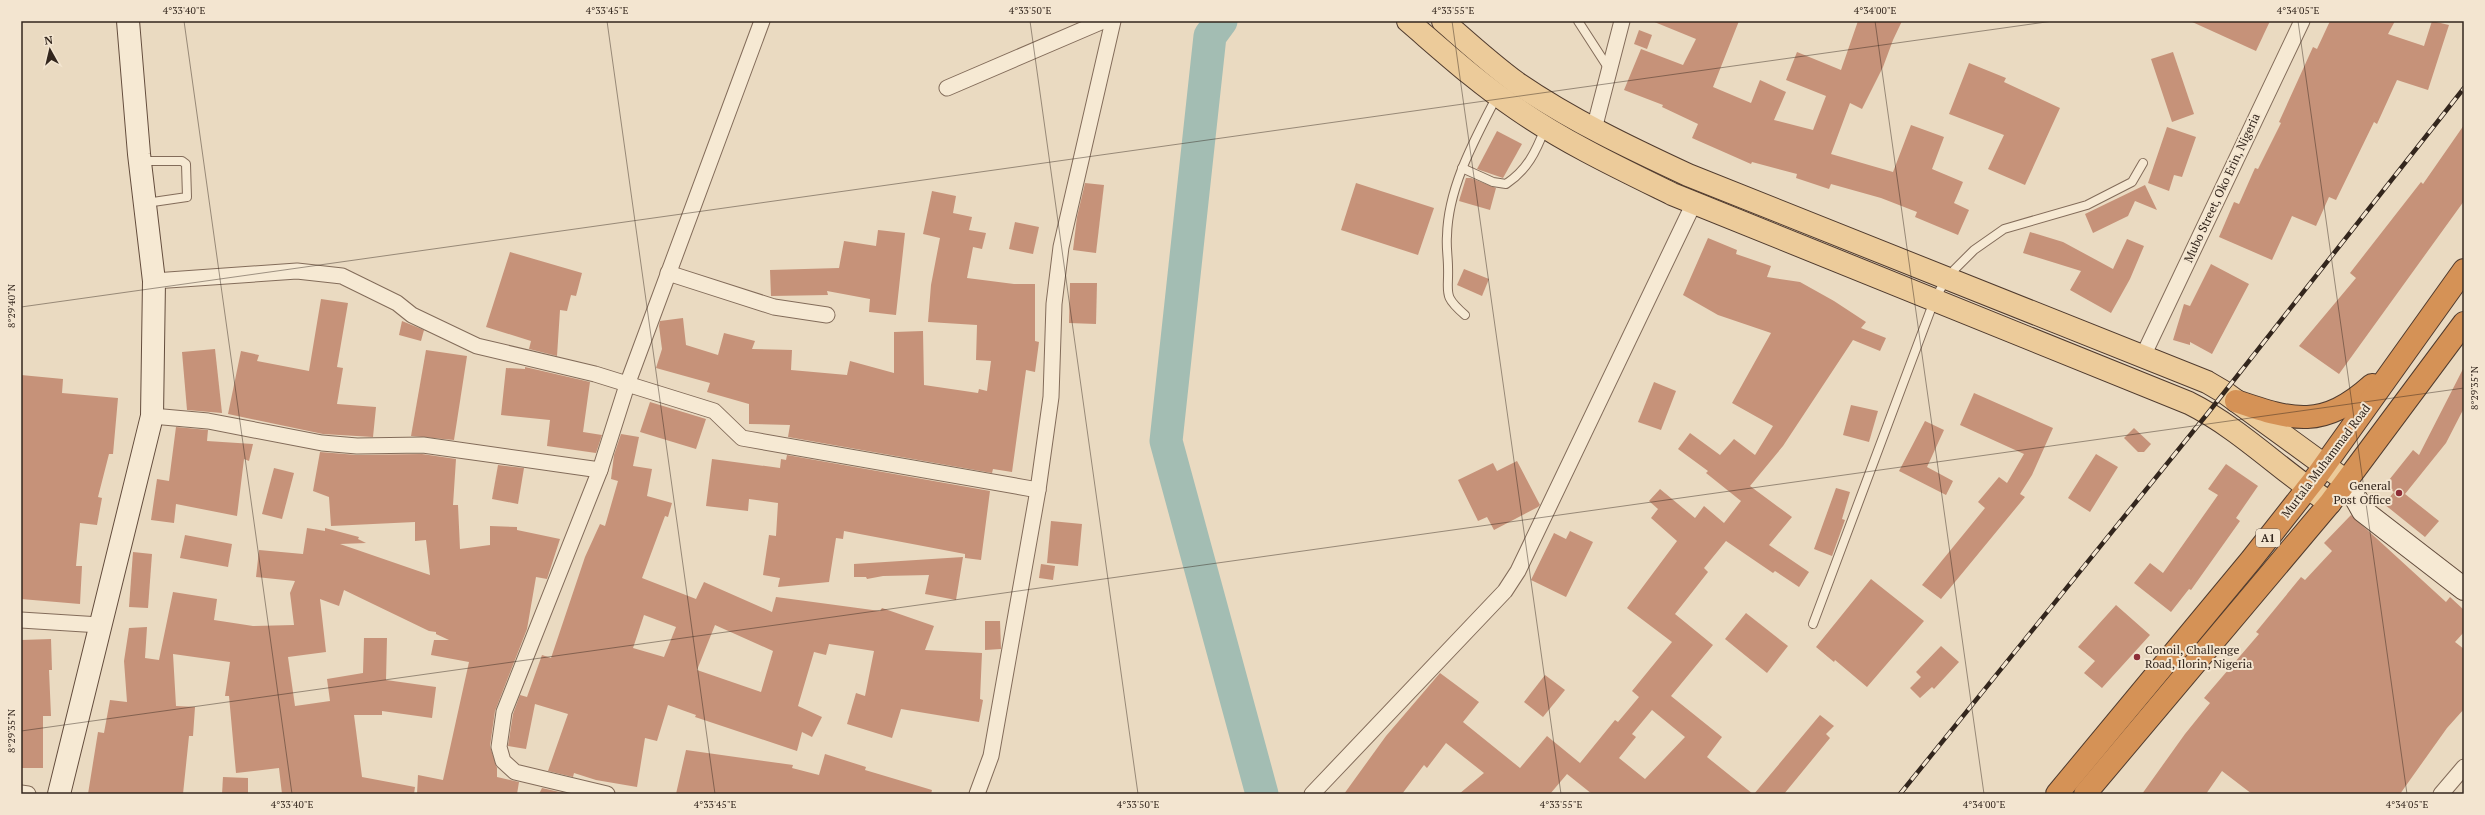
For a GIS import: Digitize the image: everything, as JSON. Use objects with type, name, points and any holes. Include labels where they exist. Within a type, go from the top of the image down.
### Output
[{"type":"highway","name":"Murtala Muhammad Road","points":[[2057,794],[2251,560],[2307,488],[2464,270]]},
{"type":"highway","name":"A1","points":[[2085,794],[2330,503],[2464,323]]},
{"type":"highway","points":[[2236,401],[2284,416],[2301,418],[2318,416],[2334,411],[2352,402],[2401,358]]},
{"type":"main road","points":[[1408,21],[1504,87],[1551,105],[1594,129],[1688,175],[1947,277],[2207,382],[2236,401],[2346,481]]},
{"type":"main road","points":[[1443,21],[1504,87],[1546,128],[1608,163],[1694,202],[1934,301],[2189,403],[2235,431],[2307,488],[2330,503]]},
{"type":"street","points":[[59,794],[152,416],[154,281],[140,161],[128,21]]},
{"type":"street","points":[[608,794],[515,772],[503,761],[499,747],[504,712],[600,470],[627,385],[762,21]]},
{"type":"street","points":[[948,88],[1103,21]]},
{"type":"street","points":[[977,794],[991,756],[1038,490],[1051,396],[1054,304],[1061,247],[1113,21]]},
{"type":"street","points":[[1594,129],[1622,21]]},
{"type":"street","name":"Mubo Street, Oko Erin, Nigeria","points":[[2143,356],[2302,21]]},
{"type":"street","points":[[1312,794],[1505,591],[1518,571],[1694,202]]},
{"type":"street","points":[[154,281],[297,271],[342,276],[397,304],[412,316],[477,346],[594,374],[714,411],[742,438],[1038,490]]},
{"type":"street","points":[[668,273],[774,307],[827,315]]},
{"type":"street","points":[[152,416],[208,421],[322,443],[357,446],[423,444],[600,470]]},
{"type":"street","points":[[2346,481],[2363,511],[2464,589]]},
{"type":"street","points":[[2330,503],[2363,511]]},
{"type":"street","points":[[21,620],[100,625]]},
{"type":"street","points":[[2441,794],[2464,767]]},
{"type":"street","points":[[21,793],[28,794]]},
{"type":"lane","points":[[1578,21],[1609,70]]},
{"type":"lane","points":[[1465,315],[1452,303],[1447,294],[1446,236],[1452,199],[1462,168],[1504,87]]},
{"type":"lane","points":[[1462,168],[1494,182],[1506,184],[1519,176],[1533,158],[1546,128]]},
{"type":"lane","points":[[140,161],[182,161],[186,164],[187,197],[145,203]]},
{"type":"lane","points":[[1814,624],[1934,301],[1947,277],[1974,250],[2004,229],[2087,205],[2132,182],[2143,163]]},
{"type":"building","points":[[1652,21],[1739,21],[1713,87],[1751,103],[1760,80],[1786,92],[1774,120],[1813,130],[1826,96],[1786,80],[1797,52],[1841,70],[1858,21],[1902,21],[1883,67],[1862,109],[1850,103],[1831,154],[1893,172],[1911,125],[1944,137],[1932,169],[1963,182],[1954,203],[1969,210],[1958,235],[1915,217],[1917,212],[1881,198],[1831,184],[1829,189],[1796,178],[1797,174],[1752,162],[1751,164],[1692,138],[1698,124],[1662,107],[1663,105],[1624,90],[1641,49],[1683,65],[1696,39]]},
{"type":"building","points":[[2190,21],[2270,21],[2256,51]]},
{"type":"building","points":[[2330,21],[2395,21],[2388,34],[2424,46],[2432,21],[2449,25],[2428,90],[2397,80],[2377,124],[2374,122],[2336,200],[2329,197],[2316,226],[2292,216],[2272,260],[2219,237],[2234,202],[2239,204],[2255,168],[2258,169],[2281,123],[2279,122],[2313,47],[2317,49]]},
{"type":"building","points":[[1639,30],[1652,35],[1647,49],[1634,44]]},
{"type":"building","points":[[2173,52],[2194,114],[2172,122],[2151,59]]},
{"type":"building","points":[[1969,63],[2006,78],[2004,82],[2060,108],[2025,185],[1988,169],[2004,135],[1949,114]]},
{"type":"building","points":[[2464,125],[2464,201],[2339,374],[2299,346],[2356,278],[2350,273],[2421,182],[2423,184]]},
{"type":"building","points":[[2167,127],[2196,137],[2182,177],[2174,175],[2169,191],[2148,183]]},
{"type":"building","points":[[1497,131],[1522,144],[1503,178],[1477,169]]},
{"type":"building","points":[[1466,178],[1471,178],[1496,188],[1490,210],[1459,201]]},
{"type":"building","points":[[1085,183],[1104,185],[1096,253],[1073,250],[1077,217]]},
{"type":"building","points":[[1356,183],[1434,208],[1418,255],[1341,230]]},
{"type":"building","points":[[2145,185],[2157,210],[2135,201],[2128,216],[2093,233],[2085,214]]},
{"type":"building","points":[[932,191],[956,196],[953,213],[972,217],[969,230],[986,233],[982,249],[973,247],[967,278],[1014,284],[1035,284],[1035,341],[1039,342],[1035,372],[1026,370],[1012,472],[993,469],[992,473],[788,437],[790,425],[749,424],[749,404],[707,392],[710,383],[656,368],[662,349],[659,326],[660,321],[683,318],[686,345],[718,355],[724,333],[755,341],[752,349],[792,350],[791,370],[847,375],[850,361],[894,373],[894,332],[923,331],[924,385],[978,393],[979,389],[987,391],[991,361],[976,360],[977,325],[928,322],[931,285],[940,238],[923,234]]},
{"type":"building","points":[[1015,222],[1039,227],[1033,254],[1009,249]]},
{"type":"building","points":[[878,230],[905,233],[896,315],[869,312],[870,299],[827,291],[828,295],[771,296],[770,270],[839,268],[844,241],[876,246]]},
{"type":"building","points":[[2030,232],[2063,242],[2113,269],[2127,239],[2144,246],[2130,279],[2111,313],[2070,290],[2081,271],[2023,253]]},
{"type":"building","points":[[1708,238],[1737,250],[1736,254],[1771,266],[1767,277],[1800,282],[1834,301],[1866,322],[1861,328],[1886,338],[1880,351],[1853,340],[1783,446],[1750,486],[1792,517],[1769,545],[1809,572],[1799,587],[1775,571],[1773,573],[1726,541],[1704,568],[1708,572],[1675,614],[1713,645],[1671,696],[1722,737],[1707,757],[1753,794],[1592,794],[1567,774],[1550,794],[1459,794],[1484,773],[1446,743],[1427,768],[1424,765],[1402,794],[1344,794],[1386,736],[1440,673],[1479,702],[1463,722],[1520,768],[1547,736],[1580,763],[1615,720],[1618,722],[1639,697],[1632,691],[1672,642],[1627,608],[1677,541],[1651,518],[1658,509],[1649,501],[1660,489],[1695,518],[1704,506],[1724,523],[1741,501],[1706,473],[1708,471],[1678,449],[1690,433],[1720,455],[1734,439],[1755,455],[1773,426],[1732,403],[1771,333],[1718,315],[1683,295]],"holes":[[[1652,710],[1685,737],[1645,779],[1619,758],[1636,737],[1632,734]]]},
{"type":"building","points":[[510,252],[582,273],[576,296],[571,295],[567,311],[560,310],[557,356],[529,349],[531,341],[486,327]]},
{"type":"building","points":[[2211,264],[2249,284],[2212,354],[2190,342],[2190,345],[2173,340],[2184,304],[2190,306]]},
{"type":"building","points":[[1464,269],[1489,279],[1482,296],[1457,285]]},
{"type":"building","points":[[1070,283],[1097,283],[1096,324],[1069,323]]},
{"type":"building","points":[[321,299],[348,303],[337,367],[343,368],[337,404],[376,407],[373,437],[323,434],[228,414],[241,351],[259,355],[257,361],[309,371]]},
{"type":"building","points":[[402,321],[424,330],[421,341],[399,335]]},
{"type":"building","points":[[215,349],[222,413],[187,410],[182,352]]},
{"type":"building","points":[[426,350],[467,356],[454,440],[411,436]]},
{"type":"building","points":[[525,367],[590,382],[583,432],[602,435],[596,453],[547,446],[550,420],[501,415],[506,368],[525,369]]},
{"type":"building","points":[[2464,367],[2464,408],[2446,443],[2405,494],[2439,521],[2425,537],[2384,504],[2394,492],[2385,485],[2413,450],[2419,455]]},
{"type":"building","points":[[21,375],[63,379],[62,393],[118,398],[113,454],[109,454],[98,497],[102,498],[97,525],[80,523],[76,566],[82,566],[80,604],[21,599]]},
{"type":"building","points":[[1654,382],[1676,391],[1661,430],[1638,422]]},
{"type":"building","points":[[1974,393],[2053,428],[2032,475],[2020,494],[2025,497],[1941,599],[1922,585],[1985,508],[1978,502],[1999,477],[2007,483],[2024,454],[1960,425]]},
{"type":"building","points":[[650,402],[706,419],[696,449],[640,432]]},
{"type":"building","points":[[1851,405],[1878,411],[1869,442],[1843,435]]},
{"type":"building","points":[[1925,421],[1944,430],[1927,467],[1953,481],[1946,495],[1899,471]]},
{"type":"building","points":[[176,427],[208,430],[207,441],[253,444],[249,461],[244,459],[237,516],[176,504],[174,523],[151,520],[157,479],[169,481]]},
{"type":"building","points":[[2134,428],[2151,444],[2144,452],[2138,452],[2124,438]]},
{"type":"building","points":[[621,434],[639,437],[633,466],[652,469],[647,496],[672,503],[668,517],[665,516],[642,578],[696,599],[704,582],[772,612],[776,597],[880,611],[882,608],[934,626],[925,650],[982,653],[980,699],[983,700],[979,722],[901,709],[892,738],[847,724],[856,693],[865,696],[874,651],[829,644],[826,655],[814,652],[798,706],[822,717],[812,737],[802,732],[797,751],[695,717],[696,715],[668,705],[657,741],[645,738],[637,787],[596,780],[574,773],[573,777],[548,771],[568,714],[535,704],[526,749],[508,746],[513,714],[520,695],[527,697],[542,655],[551,658],[585,557],[600,524],[605,526],[618,481],[611,479],[614,455]],"holes":[[[644,615],[676,627],[664,657],[633,648]],[[715,625],[773,651],[761,692],[697,670]]]},
{"type":"building","points":[[320,452],[357,455],[422,454],[456,459],[453,505],[458,505],[460,549],[490,545],[490,526],[517,527],[517,530],[560,539],[547,579],[536,577],[527,629],[495,711],[490,746],[497,768],[497,777],[519,782],[517,794],[417,794],[418,775],[443,780],[469,662],[431,655],[434,640],[449,640],[436,634],[436,632],[429,631],[344,590],[339,606],[320,599],[326,652],[288,657],[295,706],[330,701],[327,679],[363,673],[364,638],[387,638],[386,680],[436,687],[432,718],[382,711],[382,715],[354,715],[362,777],[415,787],[414,794],[282,794],[279,768],[236,773],[229,696],[225,696],[230,662],[173,654],[176,706],[195,707],[193,736],[189,736],[183,794],[88,794],[98,732],[104,733],[110,700],[127,702],[124,661],[129,628],[147,627],[145,658],[159,660],[173,592],[217,599],[214,620],[253,626],[294,625],[290,593],[295,581],[256,577],[259,550],[303,554],[307,528],[325,531],[325,528],[359,537],[358,539],[366,543],[340,544],[430,575],[426,540],[415,541],[415,522],[331,526],[329,497],[313,491]]},
{"type":"building","points":[[2096,454],[2118,467],[2090,512],[2068,498]]},
{"type":"building","points":[[787,455],[990,491],[981,560],[965,558],[965,554],[844,531],[843,539],[836,538],[829,582],[778,587],[780,578],[763,575],[769,535],[776,536],[778,503],[749,499],[748,511],[706,506],[712,459],[780,468],[781,459],[786,460]]},
{"type":"building","points":[[1517,461],[1540,505],[1494,530],[1487,517],[1478,521],[1458,480],[1493,463],[1497,471]]},
{"type":"building","points":[[2226,464],[2258,486],[2236,518],[2240,521],[2191,590],[2189,589],[2171,612],[2134,583],[2150,563],[2163,573],[2218,495],[2208,489]]},
{"type":"building","points":[[498,465],[524,468],[518,504],[492,499]]},
{"type":"building","points":[[274,468],[294,473],[282,519],[262,514]]},
{"type":"building","points":[[1836,488],[1850,492],[1842,519],[1845,520],[1832,556],[1814,549]]},
{"type":"building","points":[[2351,515],[2446,602],[2450,597],[2464,610],[2464,632],[2455,642],[2464,649],[2464,709],[2447,728],[2400,794],[2252,794],[2222,771],[2206,794],[2142,794],[2185,734],[2210,703],[2204,698],[2259,634],[2256,632],[2301,577],[2305,580],[2332,551],[2324,543]]},
{"type":"building","points":[[1051,521],[1082,524],[1078,566],[1047,563]]},
{"type":"building","points":[[1570,531],[1593,542],[1566,597],[1531,580],[1554,533],[1566,539]]},
{"type":"building","points":[[185,535],[232,544],[228,567],[180,558]]},
{"type":"building","points":[[133,552],[152,554],[148,608],[129,607]]},
{"type":"building","points":[[963,557],[956,600],[925,594],[929,575],[883,576],[867,579],[866,577],[854,577],[854,564]]},
{"type":"building","points":[[1041,564],[1055,566],[1053,580],[1039,578]]},
{"type":"building","points":[[1871,579],[1924,621],[1867,687],[1835,660],[1834,662],[1816,647]]},
{"type":"building","points":[[2116,605],[2150,635],[2102,688],[2084,673],[2095,661],[2078,647]]},
{"type":"building","points":[[1746,613],[1788,646],[1767,673],[1725,639]]},
{"type":"building","points":[[985,621],[1000,621],[1001,649],[985,650]]},
{"type":"building","points":[[51,639],[52,670],[49,670],[51,716],[43,716],[43,768],[21,768],[21,640]]},
{"type":"building","points":[[1941,646],[1959,662],[1934,689],[1932,687],[1920,698],[1910,688],[1921,677],[1916,672]]},
{"type":"building","points":[[1545,675],[1565,690],[1543,717],[1524,702]]},
{"type":"building","points":[[1820,715],[1834,726],[1826,734],[1830,738],[1784,794],[1754,794]]},
{"type":"building","points":[[686,750],[793,765],[792,768],[819,775],[825,754],[866,767],[865,770],[932,790],[931,794],[676,794]]},
{"type":"building","points":[[223,777],[248,778],[248,794],[222,794]]},
{"type":"building","points":[[542,788],[568,794],[539,794]]},
{"type":"waterway","points":[[1221,21],[1210,36],[1166,441],[1262,794]]},
{"type":"railway","points":[[1900,794],[2208,413],[2464,88]]},
{"type":"place","name":"General Post Office","points":[[2399,493]]},
{"type":"place","name":"Conoil, Challenge Road, Ilorin, Nigeria","points":[[2137,657]]}]
